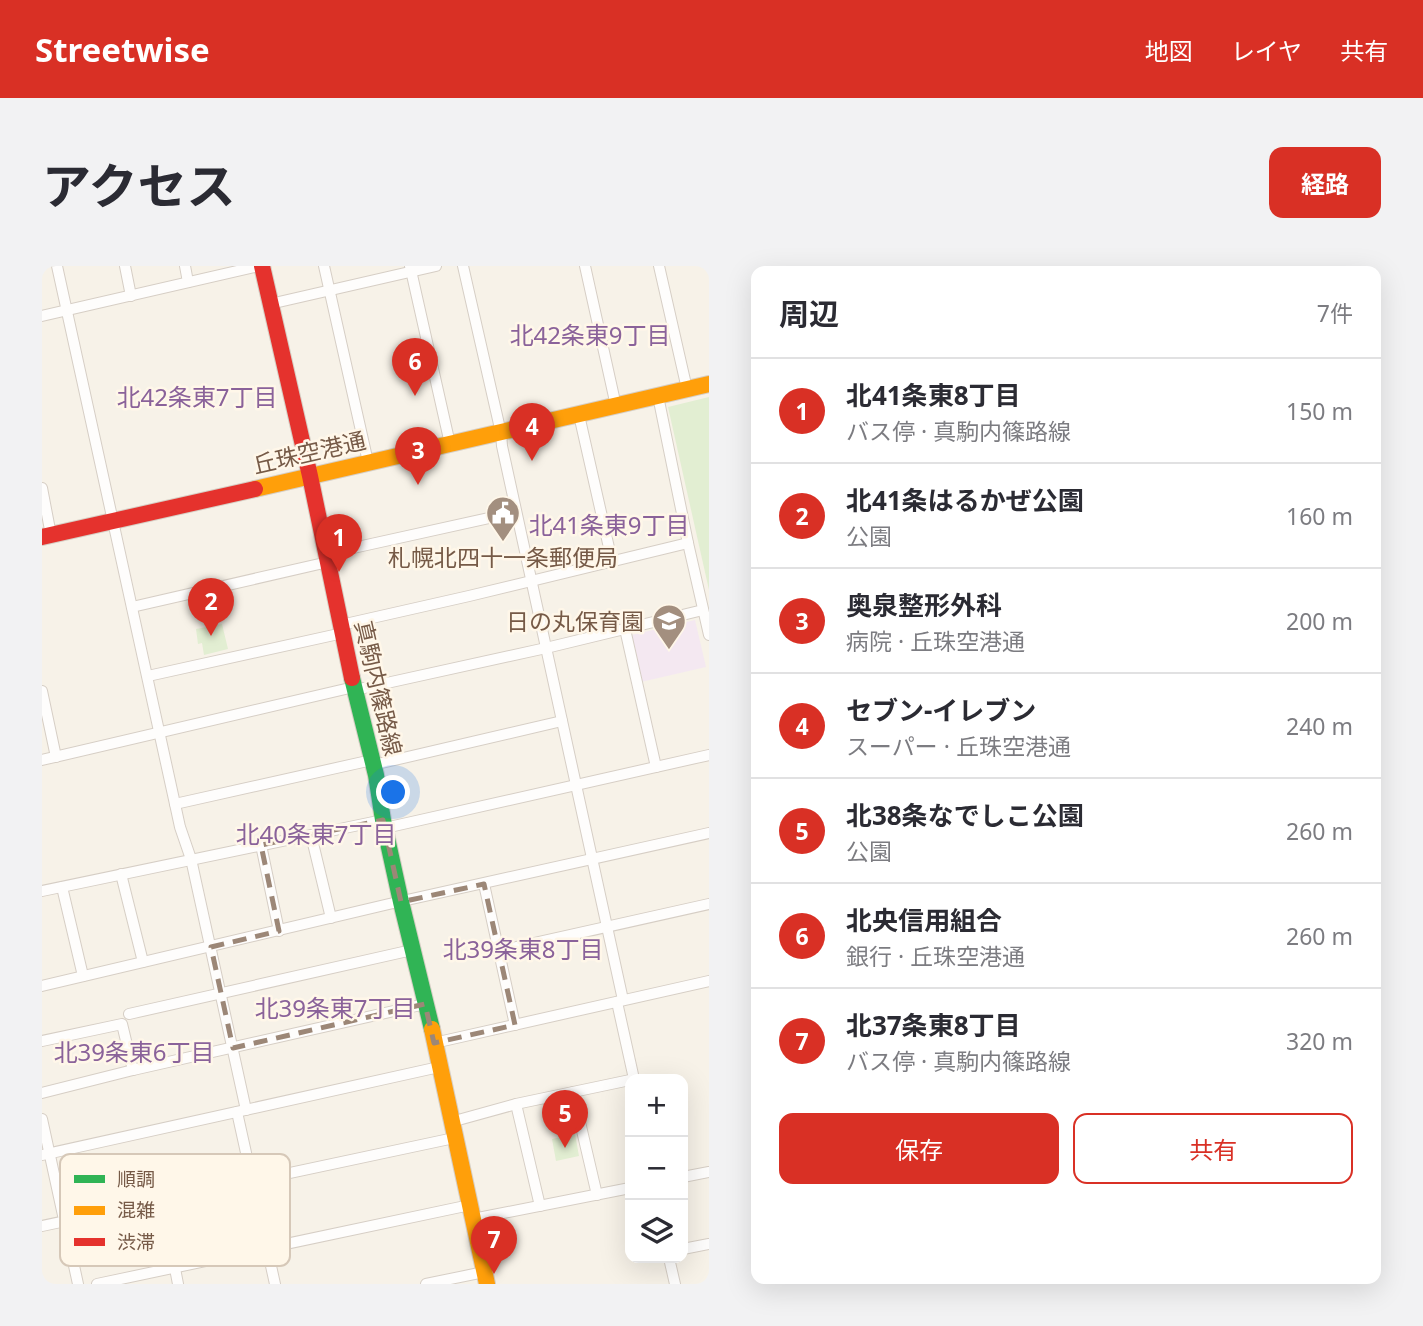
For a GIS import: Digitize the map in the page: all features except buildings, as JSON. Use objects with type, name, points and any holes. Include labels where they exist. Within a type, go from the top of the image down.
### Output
[{"type":"main road","name":"真駒内篠路線","points":[[260,266],[310,476],[485,1278]]},
{"type":"main road","name":"丘珠空港通","points":[[47,536],[709,384]]},
{"type":"street","points":[[57,266],[180,827],[191,859],[233,1048],[248,1154]]},
{"type":"street","points":[[125,266],[131,296]]},
{"type":"street","points":[[185,266],[188,282]]},
{"type":"street","points":[[42,316],[260,266]]},
{"type":"street","points":[[324,266],[368,462]]},
{"type":"street","points":[[271,304],[329,292],[410,269],[436,266]]},
{"type":"street","points":[[463,266],[502,433],[502,446],[592,859],[620,1001],[631,1074]]},
{"type":"street","points":[[585,266],[616,406]]},
{"type":"street","points":[[659,266],[687,389]]},
{"type":"street","points":[[410,269],[450,444]]},
{"type":"street","points":[[658,396],[709,635]]},
{"type":"street","points":[[579,415],[612,561]]},
{"type":"street","points":[[42,488],[47,536]]},
{"type":"street","points":[[132,607],[516,512]]},
{"type":"street","points":[[148,676],[688,543]]},
{"type":"street","points":[[42,760],[546,648],[703,610]]},
{"type":"street","points":[[625,629],[656,767]]},
{"type":"street","points":[[42,691],[56,757]]},
{"type":"street","points":[[175,804],[562,722]]},
{"type":"street","points":[[42,891],[311,835],[384,824],[576,785],[709,755]]},
{"type":"street","points":[[42,986],[709,833]]},
{"type":"street","points":[[311,835],[331,918]]},
{"type":"street","points":[[261,845],[279,931]]},
{"type":"street","points":[[121,874],[143,962]]},
{"type":"street","points":[[484,884],[515,1025]]},
{"type":"street","points":[[62,887],[83,976]]},
{"type":"street","points":[[499,951],[709,904]]},
{"type":"street","points":[[129,1014],[412,950]]},
{"type":"street","points":[[434,1043],[709,981]]},
{"type":"street","points":[[42,1093],[425,1004]]},
{"type":"street","points":[[42,1041],[122,1024],[133,1070]]},
{"type":"street","points":[[46,1154],[439,1067]]},
{"type":"street","points":[[290,1171],[453,1130],[516,1104],[625,1082]]},
{"type":"street","points":[[573,1093],[597,1195]]},
{"type":"street","points":[[516,1104],[540,1206]]},
{"type":"street","points":[[42,1119],[46,1154],[60,1206]]},
{"type":"street","points":[[688,1176],[709,1172]]},
{"type":"street","points":[[290,1245],[471,1212],[540,1206],[625,1189]]},
{"type":"street","points":[[42,1226],[60,1222]]},
{"type":"street","points":[[688,1248],[709,1244]]},
{"type":"street","points":[[671,1263],[675,1284]]},
{"type":"street","points":[[74,1266],[78,1284]]},
{"type":"street","points":[[97,1284],[180,1266]]},
{"type":"street","points":[[271,1266],[275,1284]]},
{"type":"street","points":[[175,1267],[178,1284]]},
{"type":"street","points":[[426,1284],[485,1278]]},
{"type":"highlighted area","points":[[383,820],[401,902],[484,884],[515,1025],[434,1043],[425,1004],[233,1048],[211,947],[279,931],[261,845]]},
{"type":"shaded area","name":"日の丸保育園","points":[[695,620],[706,667],[641,682],[632,635]]},
{"type":"green space","points":[[709,397],[709,590],[668,407]]},
{"type":"green space","points":[[222,624],[228,649],[204,655],[202,643],[198,644],[196,629]]},
{"type":"green space","points":[[575,1134],[579,1156],[556,1161],[552,1139]]},
{"type":"traffic: fast","points":[[352,678],[432,1029]]},
{"type":"traffic: slow","points":[[255,489],[709,384]]},
{"type":"traffic: slow","points":[[432,1029],[487,1284]]},
{"type":"traffic: jam","points":[[262,266],[352,678]]},
{"type":"traffic: jam","points":[[42,537],[255,489]]},
{"type":"place","name":"北央信用組合","points":[[415,396]]},
{"type":"place","name":"セブン-イレブン","points":[[532,461]]},
{"type":"place","name":"奥泉整形外科","points":[[418,485]]},
{"type":"place","name":"札幌北四十一条郵便局","points":[[503,543]]},
{"type":"place","name":"北41条東8丁目","points":[[339,572]]},
{"type":"place","name":"北41条はるかぜ公園","points":[[211,636]]},
{"type":"place","name":"日の丸保育園","points":[[669,651]]},
{"type":"place","name":"北38条なでしこ公園","points":[[565,1148]]},
{"type":"place","name":"北37条東8丁目","points":[[494,1274]]},
{"type":"district","name":"北42条東9丁目","points":[[590,334]]},
{"type":"district","name":"北42条東7丁目","points":[[197,396]]},
{"type":"district","name":"北41条東9丁目","points":[[609,524]]},
{"type":"district","name":"北40条東7丁目","points":[[316,833]]},
{"type":"district","name":"北39条東8丁目","points":[[523,948]]},
{"type":"district","name":"北39条東7丁目","points":[[335,1007]]},
{"type":"district","name":"北39条東6丁目","points":[[134,1051]]}]
